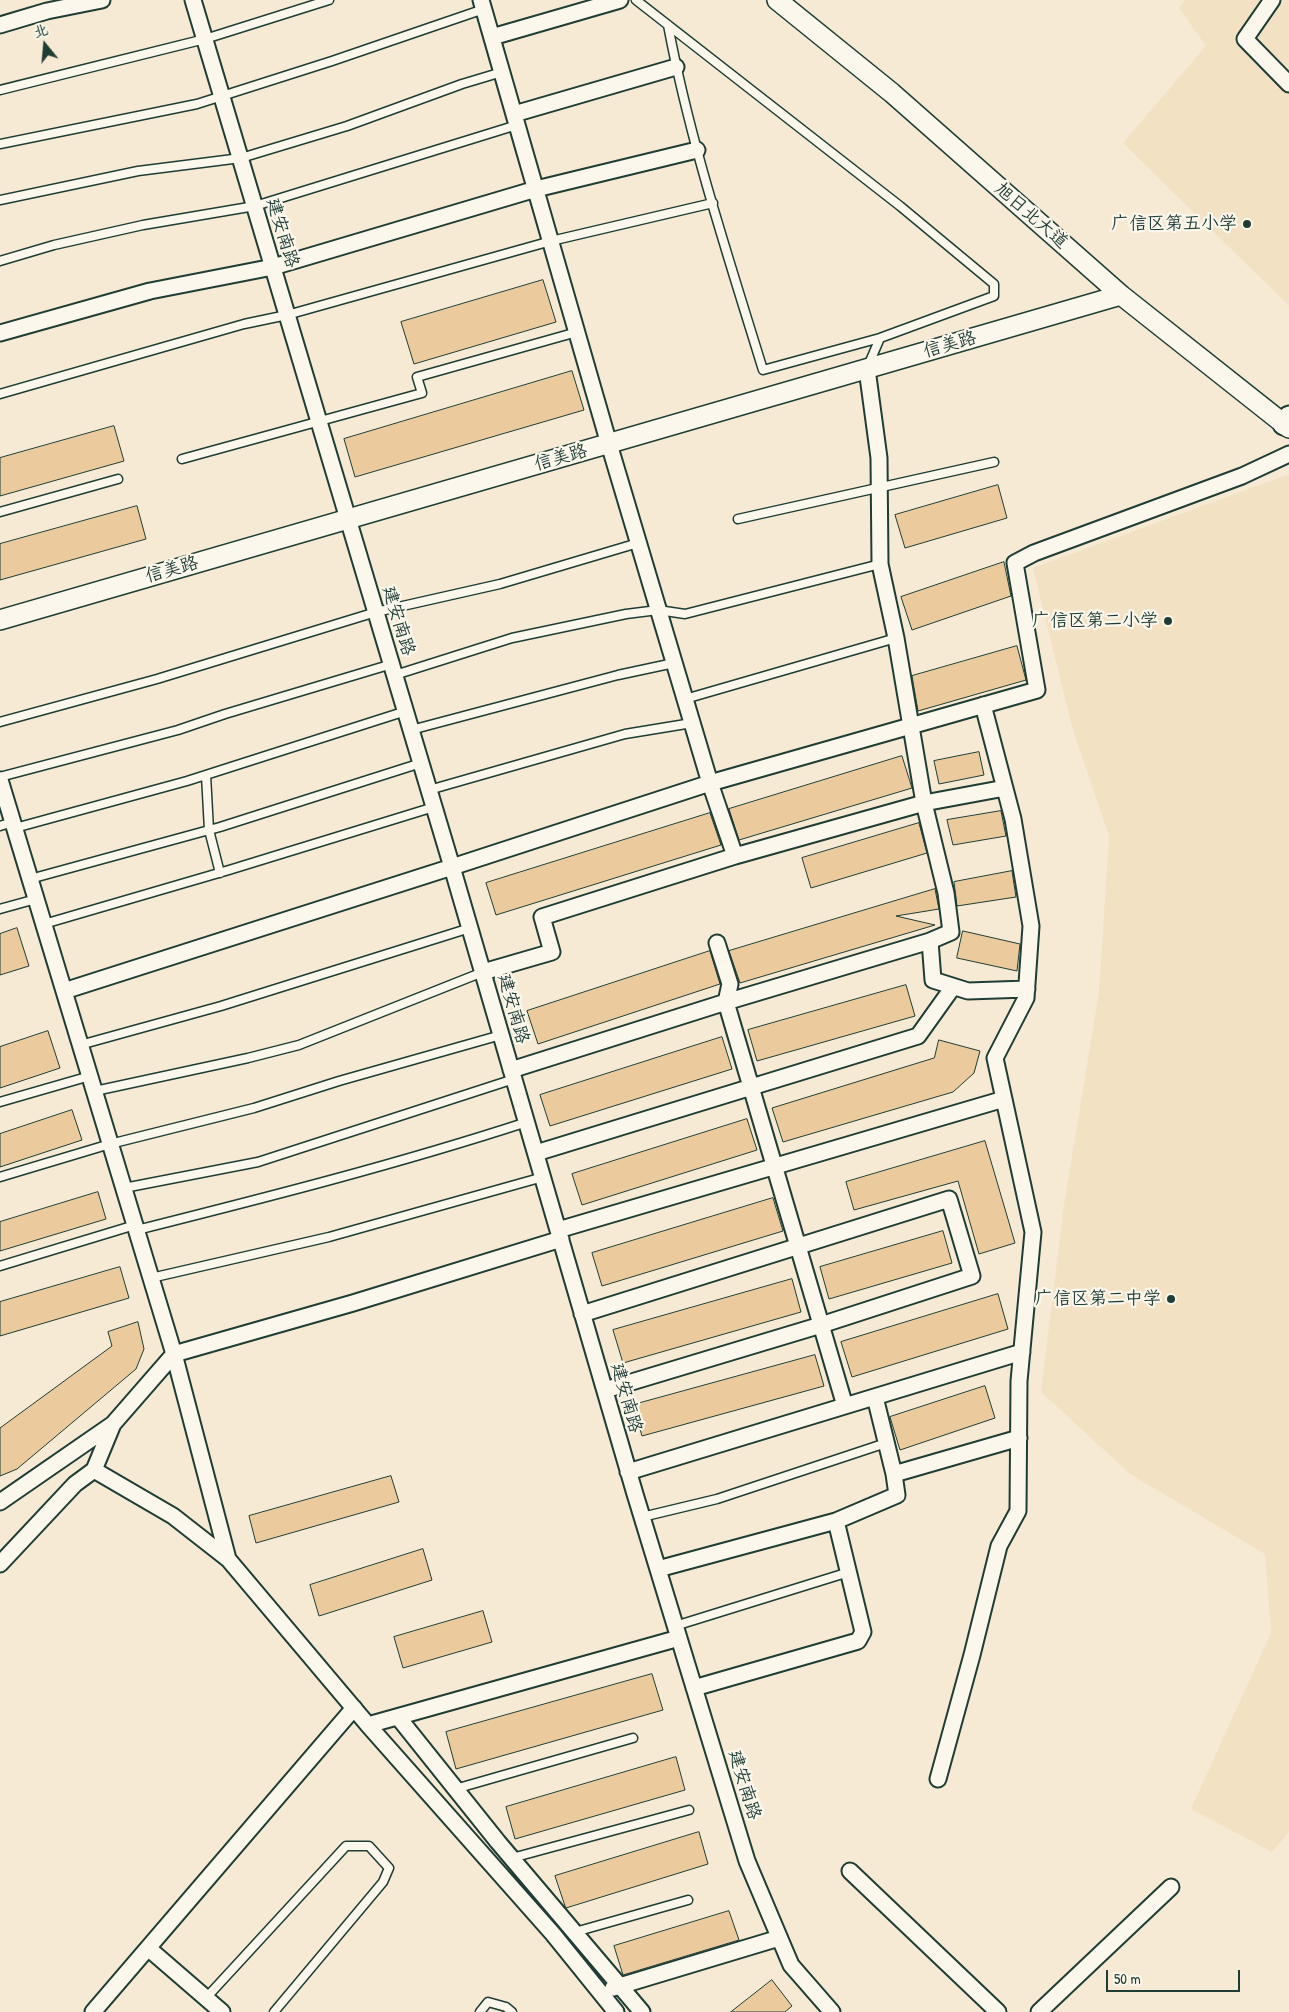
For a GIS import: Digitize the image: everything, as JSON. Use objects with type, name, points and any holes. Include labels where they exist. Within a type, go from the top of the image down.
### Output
[{"type":"street","points":[[0,25],[47,10],[102,0]]},
{"type":"street","name":"建安南路","points":[[193,0],[406,711],[628,1472],[748,1861],[791,1965],[832,2012]]},
{"type":"street","points":[[492,37],[620,0]]},
{"type":"street","name":"旭日北大道","points":[[776,0],[892,93],[1121,295],[1287,423]]},
{"type":"street","points":[[1272,0],[1245,39],[1289,84]]},
{"type":"street","points":[[483,5],[638,543],[710,783],[735,856]]},
{"type":"street","points":[[516,120],[676,67]]},
{"type":"street","points":[[0,333],[150,291],[273,267],[536,189],[697,150]]},
{"type":"street","name":"信美路","points":[[0,620],[1121,295]]},
{"type":"street","points":[[513,1074],[726,1002],[930,941],[951,932],[946,893],[924,803],[896,638],[880,564],[879,458],[867,369]]},
{"type":"street","points":[[64,990],[452,868],[710,783],[1037,690],[1014,563],[1034,553],[1242,476],[1289,454]]},
{"type":"street","points":[[938,1779],[999,1546],[1018,1511],[1019,1381],[1034,1232],[996,1058],[1026,998],[1032,926],[1013,819],[983,705]]},
{"type":"street","points":[[0,778],[9,825],[30,879],[174,1354],[228,1559]]},
{"type":"street","points":[[483,972],[552,952],[542,917],[735,856],[924,803],[1005,788]]},
{"type":"street","points":[[930,941],[933,980],[968,992],[1027,989]]},
{"type":"street","points":[[717,943],[730,984],[726,1002],[845,1406]]},
{"type":"street","points":[[536,1153],[918,1036],[953,987]]},
{"type":"street","points":[[0,1502],[113,1424],[174,1354],[354,1303],[775,1166],[1004,1099]]},
{"type":"street","points":[[582,1314],[799,1248],[949,1199],[972,1276],[821,1325],[605,1390]]},
{"type":"street","points":[[628,1472],[1022,1352]]},
{"type":"street","points":[[658,1570],[836,1521],[897,1495],[894,1474],[875,1397]]},
{"type":"street","points":[[0,1564],[75,1484],[94,1470],[113,1424]]},
{"type":"street","points":[[894,1474],[1019,1438]]},
{"type":"street","points":[[94,1470],[173,1516],[228,1559],[368,1725],[546,1927],[616,2012]]},
{"type":"street","points":[[694,1688],[858,1641],[863,1632],[836,1521]]},
{"type":"street","points":[[368,1725],[677,1632]]},
{"type":"street","points":[[93,2012],[354,1708]]},
{"type":"street","points":[[398,1717],[512,1858],[642,2012]]},
{"type":"street","points":[[850,1871],[998,2012]]},
{"type":"street","points":[[1039,2012],[1171,1887]]},
{"type":"street","points":[[600,1992],[780,1938]]},
{"type":"street","points":[[148,1948],[222,2012]]},
{"type":"lane","points":[[0,90],[205,39],[329,0]]},
{"type":"lane","points":[[636,0],[900,206],[994,284],[994,296],[880,338],[763,370],[697,150],[676,67],[668,25]]},
{"type":"lane","points":[[0,144],[197,104],[483,5]]},
{"type":"lane","points":[[0,200],[138,171],[241,158],[346,126],[462,84],[502,72]]},
{"type":"lane","points":[[0,261],[54,245],[143,225],[255,206],[516,120]]},
{"type":"lane","points":[[0,394],[244,324],[287,315],[551,241],[713,203]]},
{"type":"lane","points":[[182,459],[422,393],[417,377],[576,332]]},
{"type":"lane","points":[[867,369],[880,338]]},
{"type":"lane","points":[[738,519],[994,462]]},
{"type":"lane","points":[[0,512],[118,479]]},
{"type":"lane","points":[[0,722],[157,680],[376,612],[500,584],[638,543]]},
{"type":"lane","points":[[0,778],[178,730],[225,714],[512,638],[626,614],[658,610],[685,614],[880,564]]},
{"type":"lane","points":[[685,700],[896,638]]},
{"type":"lane","points":[[411,730],[618,675],[674,663]]},
{"type":"lane","points":[[9,825],[206,775],[406,711]]},
{"type":"lane","points":[[429,790],[625,734],[692,723]]},
{"type":"lane","points":[[30,879],[209,830],[421,763]]},
{"type":"lane","points":[[206,775],[209,830],[220,873]]},
{"type":"lane","points":[[44,924],[220,873],[434,807]]},
{"type":"lane","points":[[0,909],[36,899]]},
{"type":"lane","points":[[80,1045],[222,1006],[470,928]]},
{"type":"lane","points":[[95,1091],[299,1045],[483,972]]},
{"type":"lane","points":[[0,1177],[110,1144],[254,1108],[339,1081],[501,1035]]},
{"type":"lane","points":[[124,1188],[258,1162],[513,1074]]},
{"type":"lane","points":[[0,1102],[90,1076]]},
{"type":"lane","points":[[0,1266],[136,1228],[277,1195],[439,1151],[527,1122]]},
{"type":"lane","points":[[151,1278],[329,1236],[543,1177]]},
{"type":"lane","points":[[642,1517],[717,1499],[886,1443]]},
{"type":"lane","points":[[677,1632],[849,1572]]},
{"type":"lane","points":[[455,1789],[633,1738]]},
{"type":"lane","points":[[512,1858],[689,1810]]},
{"type":"lane","points":[[206,1998],[346,1846],[370,1846],[389,1868],[383,1882],[274,2012]]},
{"type":"lane","points":[[575,1932],[688,1900]]},
{"type":"lane","points":[[480,2012],[488,2002],[506,2007],[512,2012]]},
{"type":"shaded area","name":"广信区第五小学","points":[[1185,0],[1289,0],[1289,306],[1123,143],[1206,46],[1179,8]]},
{"type":"shaded area","name":"广信区第二中学","points":[[1289,474],[1289,1832],[1272,1852],[1191,1809],[1271,1633],[1265,1554],[1130,1474],[1041,1392],[1064,1205],[1099,992],[1109,836],[1072,727],[1033,568]]},
{"type":"building","points":[[543,280],[556,322],[414,364],[401,322]]},
{"type":"building","points":[[572,371],[584,410],[355,477],[344,439]]},
{"type":"building","points":[[114,426],[124,461],[0,496],[0,458]]},
{"type":"building","points":[[998,485],[1007,518],[905,548],[895,515]]},
{"type":"building","points":[[137,506],[146,539],[0,580],[0,544]]},
{"type":"building","points":[[1004,562],[1011,596],[912,630],[901,597]]},
{"type":"building","points":[[1017,646],[1026,680],[918,711],[912,676]]},
{"type":"building","points":[[979,752],[984,775],[939,784],[934,761]]},
{"type":"building","points":[[902,756],[912,788],[739,840],[729,809]]},
{"type":"building","points":[[1001,811],[1006,836],[953,845],[947,820]]},
{"type":"building","points":[[710,813],[721,845],[496,915],[486,883]]},
{"type":"building","points":[[919,823],[927,853],[811,888],[802,858]]},
{"type":"building","points":[[1012,871],[1016,897],[957,906],[954,882]]},
{"type":"building","points":[[935,889],[939,909],[896,916],[935,925],[740,983],[729,951]]},
{"type":"building","points":[[17,928],[29,966],[0,975],[0,934]]},
{"type":"building","points":[[963,931],[1020,944],[1017,971],[957,958]]},
{"type":"building","points":[[710,951],[720,984],[538,1044],[527,1011]]},
{"type":"building","points":[[906,985],[915,1016],[757,1061],[748,1030]]},
{"type":"building","points":[[48,1031],[60,1068],[0,1088],[0,1047]]},
{"type":"building","points":[[722,1037],[732,1069],[550,1126],[540,1095]]},
{"type":"building","points":[[939,1040],[980,1051],[974,1073],[953,1092],[783,1142],[772,1108],[934,1058]]},
{"type":"building","points":[[72,1110],[82,1140],[0,1167],[0,1134]]},
{"type":"building","points":[[747,1119],[757,1150],[582,1205],[572,1174]]},
{"type":"building","points":[[985,1141],[1015,1243],[979,1254],[958,1181],[854,1210],[846,1182]]},
{"type":"building","points":[[98,1192],[106,1219],[0,1251],[0,1222]]},
{"type":"building","points":[[773,1198],[783,1231],[602,1286],[592,1253]]},
{"type":"building","points":[[943,1231],[952,1263],[829,1299],[820,1267]]},
{"type":"building","points":[[120,1267],[129,1298],[0,1336],[0,1302]]},
{"type":"building","points":[[792,1279],[801,1312],[623,1363],[613,1330]]},
{"type":"building","points":[[998,1294],[1008,1329],[852,1377],[841,1342]]},
{"type":"building","points":[[138,1322],[144,1349],[136,1369],[17,1469],[0,1476],[0,1428],[112,1346],[108,1332]]},
{"type":"building","points":[[815,1355],[824,1386],[642,1436],[633,1405]]},
{"type":"building","points":[[985,1386],[995,1418],[900,1450],[890,1417]]},
{"type":"building","points":[[391,1476],[399,1502],[256,1543],[249,1516]]},
{"type":"building","points":[[423,1549],[432,1580],[319,1616],[310,1585]]},
{"type":"building","points":[[483,1611],[492,1642],[403,1668],[394,1637]]},
{"type":"building","points":[[652,1674],[663,1710],[456,1769],[446,1732]]},
{"type":"building","points":[[676,1757],[685,1790],[515,1839],[506,1807]]},
{"type":"building","points":[[699,1832],[708,1864],[566,1908],[555,1876]]},
{"type":"building","points":[[729,1911],[739,1940],[623,1975],[614,1946]]},
{"type":"building","points":[[772,1980],[792,2006],[785,2012],[731,2012]]},
{"type":"place","name":"广信区第五小学","points":[[1247,224]]},
{"type":"place","name":"广信区第二小学","points":[[1168,621]]},
{"type":"place","name":"广信区第二中学","points":[[1171,1299]]}]
